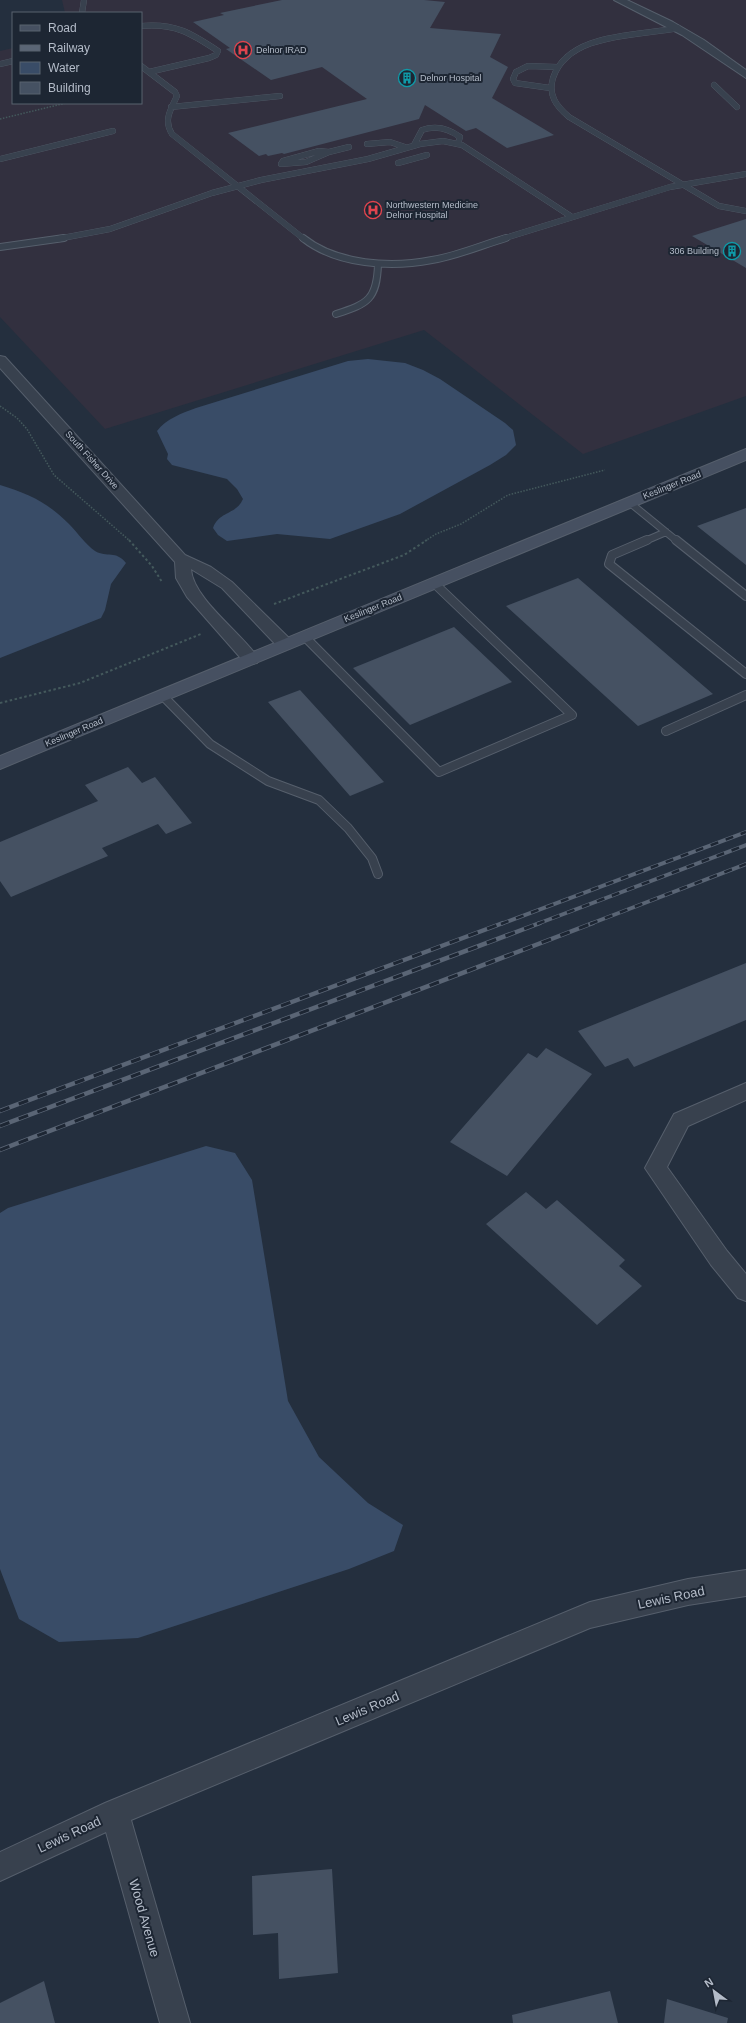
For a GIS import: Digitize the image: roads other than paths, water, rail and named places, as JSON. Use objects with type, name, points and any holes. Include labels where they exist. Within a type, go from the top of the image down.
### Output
[{"type":"main road","name":"Keslinger Road","points":[[0,763],[746,454]]},
{"type":"street","points":[[619,0],[678,28],[724,57],[746,74]]},
{"type":"street","name":"South Fisher Drive","points":[[0,360],[182,560],[206,570],[227,585],[285,644]]},
{"type":"street","points":[[182,560],[184,578],[193,594],[250,659]]},
{"type":"street","points":[[746,1091],[681,1120],[656,1168],[719,1258],[746,1291]]},
{"type":"street","name":"Lewis Road","points":[[0,1867],[115,1813],[590,1616],[688,1592],[746,1583]]},
{"type":"street","name":"Wood Avenue","points":[[115,1813],[176,2023]]},
{"type":"lane","points":[[82,12],[84,0]]},
{"type":"lane","points":[[142,26],[166,25],[189,31],[218,51],[216,55],[149,72]]},
{"type":"lane","points":[[678,28],[592,42],[571,52],[557,67],[550,88],[553,99],[559,108],[569,117],[719,206],[746,211]]},
{"type":"lane","points":[[0,64],[12,61]]},
{"type":"lane","points":[[550,88],[515,84],[513,79],[516,72],[528,66],[557,67]]},
{"type":"lane","points":[[142,67],[175,92],[177,96],[167,117],[167,128],[309,243],[329,254],[351,260],[378,264],[408,265],[434,260],[684,184],[746,174]]},
{"type":"lane","points":[[714,85],[737,107]]},
{"type":"lane","points":[[171,107],[280,96]]},
{"type":"lane","points":[[414,145],[422,130],[434,127],[452,130],[460,137],[458,144]]},
{"type":"lane","points":[[0,159],[113,131]]},
{"type":"lane","points":[[1,247],[77,236],[110,229],[195,198],[238,186],[368,159],[414,145],[443,141],[458,144],[572,217]]},
{"type":"lane","points":[[367,144],[390,142],[405,147]]},
{"type":"lane","points":[[290,174],[281,167],[281,164],[292,165],[329,152],[349,147]]},
{"type":"lane","points":[[398,163],[427,155]]},
{"type":"lane","points":[[336,314],[355,308],[371,299],[378,285],[378,264]]},
{"type":"lane","points":[[629,502],[746,596]]},
{"type":"lane","points":[[666,532],[612,555],[609,564],[746,674]]},
{"type":"lane","points":[[304,636],[439,772],[572,715],[434,583]]},
{"type":"lane","points":[[162,695],[210,744],[268,781],[319,800],[348,828],[372,858],[378,874]]},
{"type":"lane","points":[[666,730],[746,695]]},
{"type":"water","points":[[368,359],[405,363],[440,379],[505,423],[513,430],[516,445],[506,455],[490,465],[400,514],[330,539],[277,534],[227,541],[218,535],[213,528],[216,523],[223,516],[236,508],[243,499],[237,489],[227,479],[172,465],[167,459],[168,454],[157,431],[165,423],[180,414],[196,408],[348,361]]},
{"type":"water","points":[[0,485],[29,495],[45,504],[61,516],[95,551],[115,555],[126,563],[111,584],[105,610],[101,618],[0,658]]},
{"type":"water","points":[[206,1146],[235,1153],[252,1180],[288,1401],[319,1457],[368,1503],[403,1525],[394,1551],[349,1569],[138,1638],[59,1642],[19,1619],[0,1569],[0,1213],[8,1208]]},
{"type":"railway","points":[[501,924],[746,832]]},
{"type":"railway","points":[[537,924],[746,845]]},
{"type":"railway","points":[[590,924],[746,864]]},
{"type":"railway","points":[[0,1111],[503,923]]},
{"type":"railway","points":[[0,1126],[540,923]]},
{"type":"railway","points":[[0,1150],[593,923]]},
{"type":"place","name":"Delnor IRAD","points":[[243,50]]},
{"type":"place","name":"Delnor Hospital","points":[[407,78]]},
{"type":"place","name":"Northwestern Medicine Delnor Hospital","points":[[373,210]]},
{"type":"place","name":"306 Building","points":[[732,251]]}]
